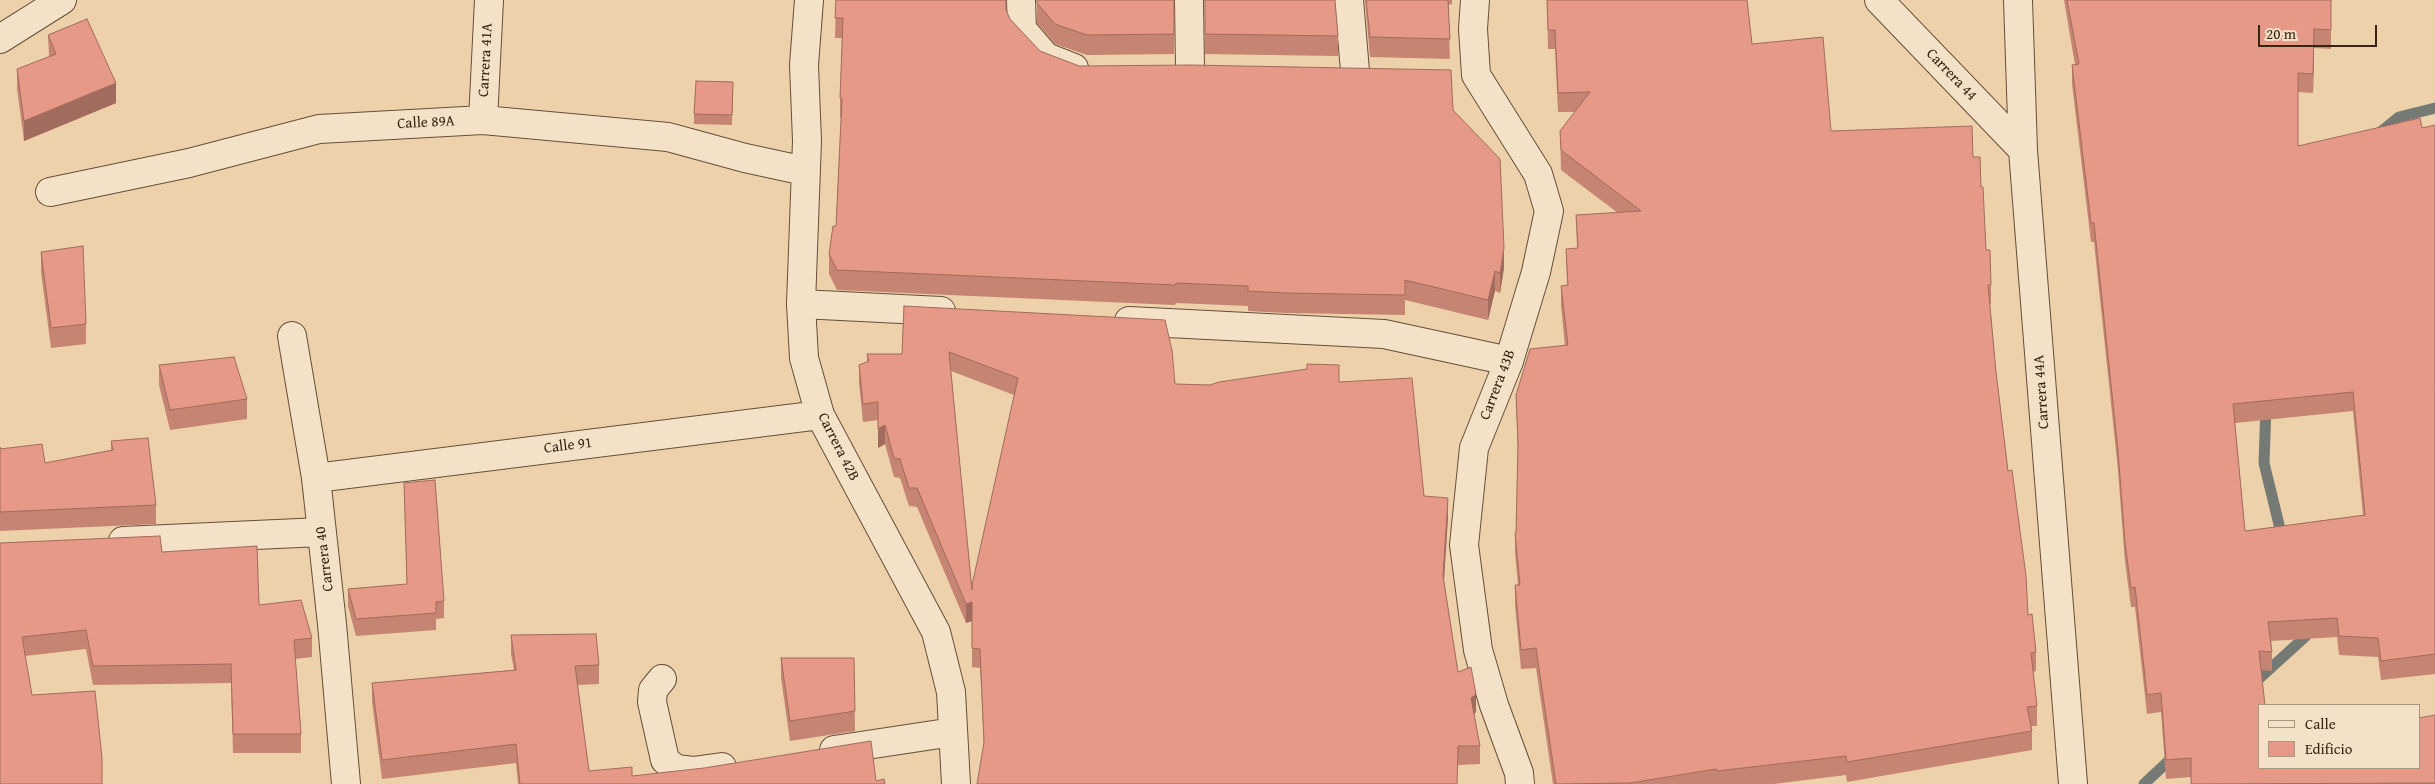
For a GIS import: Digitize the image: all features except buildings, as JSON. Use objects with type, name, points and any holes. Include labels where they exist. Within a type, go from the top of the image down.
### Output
[{"type":"street","points":[[0,39],[62,0]]},
{"type":"street","name":"Carrera 41A","points":[[483,120],[489,0]]},
{"type":"street","name":"Carrera 42B","points":[[809,0],[804,65],[807,141],[801,304],[804,358],[820,415],[936,632],[951,692],[956,784]]},
{"type":"street","points":[[1021,0],[1022,29],[1046,57],[1084,71],[1103,71]]},
{"type":"street","points":[[1190,0],[1190,69]]},
{"type":"street","points":[[1349,0],[1355,71]]},
{"type":"street","name":"Carrera 43B","points":[[1475,0],[1473,29],[1476,74],[1538,174],[1549,211],[1536,272],[1511,353],[1474,448],[1464,545],[1478,650],[1494,705],[1519,772],[1520,784]]},
{"type":"street","name":"Carrera 44","points":[[1879,0],[2023,150]]},
{"type":"street","name":"Carrera 44A","points":[[2018,0],[2023,150],[2073,784]]},
{"type":"street","points":[[1161,70],[1219,70]]},
{"type":"street","points":[[1326,71],[1383,72]]},
{"type":"street","points":[[1448,74],[1476,74]]},
{"type":"street","name":"Calle 89A","points":[[50,192],[189,163],[319,129],[483,120],[668,138],[805,171]]},
{"type":"street","points":[[801,304],[969,313]]},
{"type":"street","points":[[1108,320],[1384,334],[1511,353]]},
{"type":"street","name":"Carrera 40","points":[[292,336],[316,478],[332,624],[346,784]]},
{"type":"street","name":"Calle 91","points":[[316,478],[820,415]]},
{"type":"street","points":[[94,543],[322,532]]},
{"type":"street","points":[[662,679],[654,690],[652,702],[664,760],[676,768],[693,771],[751,762]]},
{"type":"street","points":[[809,754],[953,732]]},
{"type":"waterway","points":[[2378,134],[2399,117],[2435,108]]},
{"type":"waterway","points":[[2266,405],[2264,463],[2283,541]]},
{"type":"waterway","points":[[2252,685],[2306,636],[2303,625]]},
{"type":"waterway","points":[[2144,784],[2175,755]]}]
